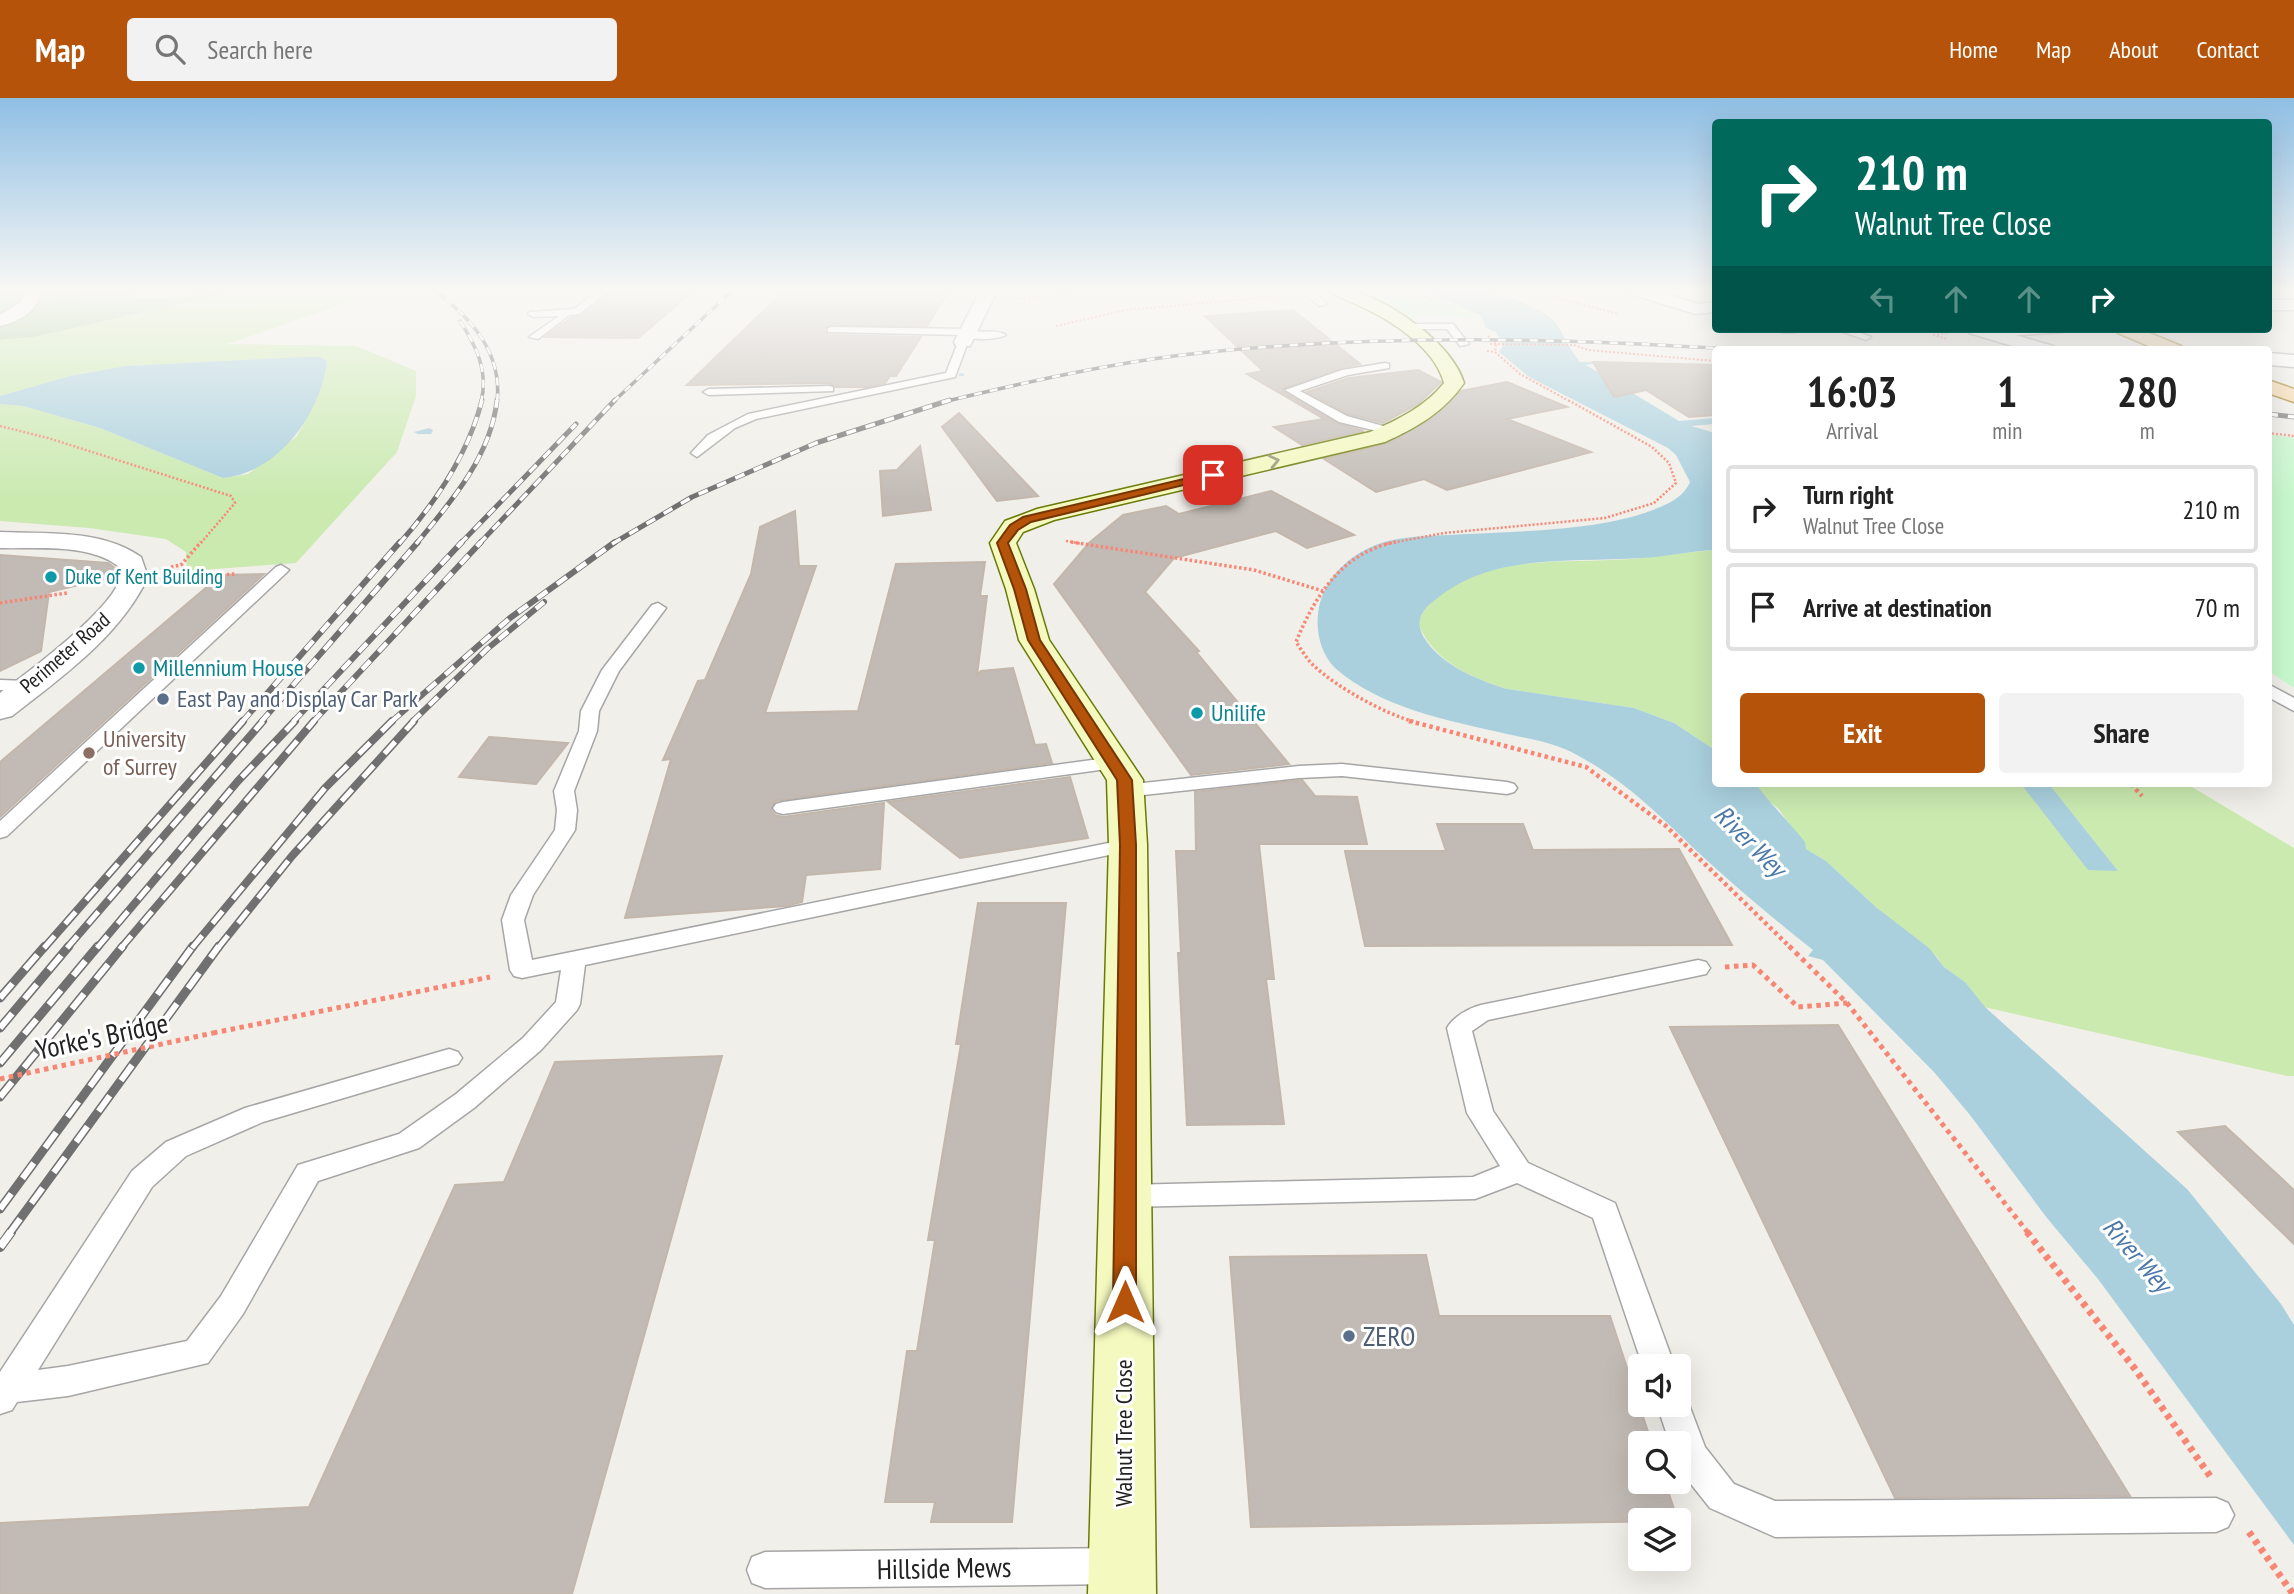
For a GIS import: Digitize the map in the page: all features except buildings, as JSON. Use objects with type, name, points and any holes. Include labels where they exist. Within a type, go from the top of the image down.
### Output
[{"type":"main road","points":[[2272,388],[2294,396]]},
{"type":"street","points":[[1006,538],[1027,520],[1046,514],[1390,432],[1430,407],[1446,394],[1454,383],[1452,372],[1443,359]]},
{"type":"street","points":[[2272,359],[2294,361]]},
{"type":"street","name":"Walnut Tree Close","points":[[1006,538],[1034,640],[1120,777],[1128,845],[1123,1580]]},
{"type":"street","points":[[0,540],[99,549],[127,559],[135,569],[134,579]]},
{"type":"street","name":"Perimeter Road","points":[[0,709],[14,686],[96,631],[116,608],[134,579]]},
{"type":"lane","points":[[696,453],[718,433],[764,413],[951,375],[957,359]]},
{"type":"lane","points":[[1385,366],[1346,372],[1290,390],[1343,419],[1390,432]]},
{"type":"lane","points":[[709,392],[883,390]]},
{"type":"lane","points":[[0,832],[281,570]]},
{"type":"lane","points":[[658,608],[611,670],[590,711],[588,731],[564,790],[567,810],[565,830],[522,895],[513,920],[522,970],[1128,845]]},
{"type":"lane","points":[[2272,692],[2294,706]]},
{"type":"lane","points":[[783,808],[1120,777],[1342,771],[1507,788]]},
{"type":"lane","points":[[4,1394],[197,1353],[232,1305],[307,1173],[409,1141],[465,1101],[532,1044],[568,1003],[574,960]]},
{"type":"lane","points":[[1654,1354],[1605,1211],[1518,1171],[1480,1114],[1459,1028],[1480,1013],[1698,968]]},
{"type":"lane","points":[[4,1394],[142,1178],[159,1161],[176,1149],[254,1115],[449,1058]]},
{"type":"lane","points":[[1125,1196],[1475,1188],[1518,1171]]},
{"type":"lane","points":[[1677,1417],[1691,1457],[1722,1496],[1775,1519],[2225,1508]]},
{"type":"lane","name":"Hillside Mews","points":[[765,1570],[1123,1580]]},
{"type":"path","points":[[1503,359],[1520,374],[1652,447],[1669,463],[1676,483],[1654,503],[1605,518],[1444,533],[1384,544],[1342,567],[1311,606],[1297,642],[1312,664],[1338,683],[1399,718],[1586,767],[1666,826],[1847,1003],[2135,1369],[2225,1508],[2293,1594]]},
{"type":"path","points":[[1690,359],[1712,361]]},
{"type":"path","points":[[0,426],[48,438],[231,496],[235,503],[181,565],[134,579]]},
{"type":"path","points":[[2272,433],[2294,436]]},
{"type":"path","points":[[1006,538],[1254,570],[1323,592]]},
{"type":"path","points":[[134,579],[281,570]]},
{"type":"path","points":[[0,603],[67,593]]},
{"type":"path","points":[[2134,787],[2142,796]]},
{"type":"path","points":[[1698,968],[1752,965],[1798,1007],[1847,1003]]},
{"type":"path","name":"Yorke's Bridge","points":[[0,1079],[522,970]]},
{"type":"green space","points":[[0,359],[267,359],[127,366],[70,376],[0,396]]},
{"type":"green space","points":[[303,359],[387,359],[416,371],[416,396],[397,452],[296,563],[187,571],[186,552],[166,539],[89,528],[0,521],[0,404],[23,406],[100,428],[223,478],[248,474],[297,436],[317,399]]},
{"type":"green space","points":[[2272,435],[2294,438],[2294,688],[2272,674]]},
{"type":"green space","points":[[1712,550],[1712,748],[1674,723],[1634,708],[1507,689],[1481,680],[1444,658],[1425,638],[1419,625],[1423,612],[1439,596],[1460,582],[1483,573],[1531,563],[1630,559]]},
{"type":"green space","points":[[1758,787],[2024,787],[2117,870],[2051,787],[2192,787],[2294,848],[2294,1076],[1984,1007],[1965,982],[1944,967],[1937,957],[1877,908],[1826,861],[1806,849],[1779,809],[1765,798]]},
{"type":"water","points":[[267,359],[327,361],[316,401],[294,437],[262,465],[243,474],[223,478],[100,428],[23,406],[0,404],[0,396],[70,376],[126,366]]},
{"type":"water","name":"River Wey","points":[[1507,359],[1578,359],[1580,362],[1592,362],[1593,364],[1586,365],[1679,421],[1712,418],[1712,424],[1691,426],[1712,432],[1712,550],[1650,557],[1533,563],[1482,574],[1458,585],[1435,600],[1423,612],[1420,625],[1423,636],[1439,655],[1471,676],[1507,689],[1634,708],[1674,723],[1712,748],[1712,787],[1758,787],[1805,842],[1806,849],[1826,861],[1877,908],[1929,948],[1944,967],[1965,982],[1985,1007],[2187,1189],[2281,1304],[2294,1325],[2294,1545],[2098,1279],[2047,1218],[1970,1115],[1934,1072],[1823,960],[1808,956],[1813,950],[1737,887],[1649,806],[1597,767],[1552,744],[1439,718],[1394,703],[1353,682],[1330,662],[1319,636],[1318,614],[1321,601],[1339,569],[1369,548],[1389,541],[1424,536],[1553,529],[1606,523],[1653,510],[1674,500],[1687,488],[1690,482],[1676,455],[1668,448],[1529,377]]},
{"type":"water","points":[[2023,787],[2051,787],[2118,871],[2088,870]]},
{"type":"waterway","points":[[428,432],[418,432],[429,430]]},
{"type":"railway","points":[[480,359],[483,380],[481,402]]},
{"type":"railway","points":[[492,359],[495,367],[497,400]]},
{"type":"railway","points":[[614,401],[659,359]]},
{"type":"railway","points":[[946,401],[1042,379],[1156,359]]},
{"type":"railway","points":[[399,544],[426,512],[449,477],[468,440],[482,400]]},
{"type":"railway","points":[[416,544],[443,512],[478,459],[487,440],[497,400]]},
{"type":"railway","points":[[946,401],[950,400]]},
{"type":"railway","points":[[479,544],[614,401]]},
{"type":"railway","points":[[613,543],[692,497],[816,443],[946,401]]},
{"type":"railway","points":[[2272,414],[2294,417]]},
{"type":"railway","points":[[460,544],[576,424]]},
{"type":"railway","points":[[242,722],[400,542]]},
{"type":"railway","points":[[261,722],[418,542]]},
{"type":"railway","points":[[293,722],[462,542]]},
{"type":"railway","points":[[313,722],[481,542]]},
{"type":"railway","points":[[391,722],[510,618],[613,543]]},
{"type":"railway","points":[[412,722],[487,649],[544,602]]},
{"type":"railway","points":[[44,948],[243,721]]},
{"type":"railway","points":[[67,948],[263,721]]},
{"type":"railway","points":[[97,948],[238,781],[295,721]]},
{"type":"railway","points":[[121,948],[314,721]]},
{"type":"railway","points":[[218,948],[292,856],[414,721]]},
{"type":"railway","points":[[192,948],[325,788],[391,722]]},
{"type":"railway","points":[[0,998],[45,946]]},
{"type":"railway","points":[[0,1028],[69,946]]},
{"type":"railway","points":[[0,1063],[98,946]]},
{"type":"railway","points":[[0,1097],[123,946]]},
{"type":"railway","points":[[0,1209],[193,946]]},
{"type":"railway","points":[[9,1234],[219,946]]},
{"type":"railway","points":[[0,1247],[11,1232]]},
{"type":"place","name":"Duke of Kent Building","points":[[51,577]]},
{"type":"place","name":"Millennium House","points":[[139,668]]},
{"type":"place","name":"East Pay and Display Car Park","points":[[163,699]]},
{"type":"place","name":"Unilife","points":[[1197,713]]},
{"type":"place","name":"University of Surrey","points":[[89,753]]},
{"type":"place","name":"ZERO","points":[[1349,1336]]},
{"type":"route","points":[[1125,1302],[1128,845],[1125,780],[1034,640],[1020,589],[1003,543],[1014,527],[1027,520],[1213,475]]}]
